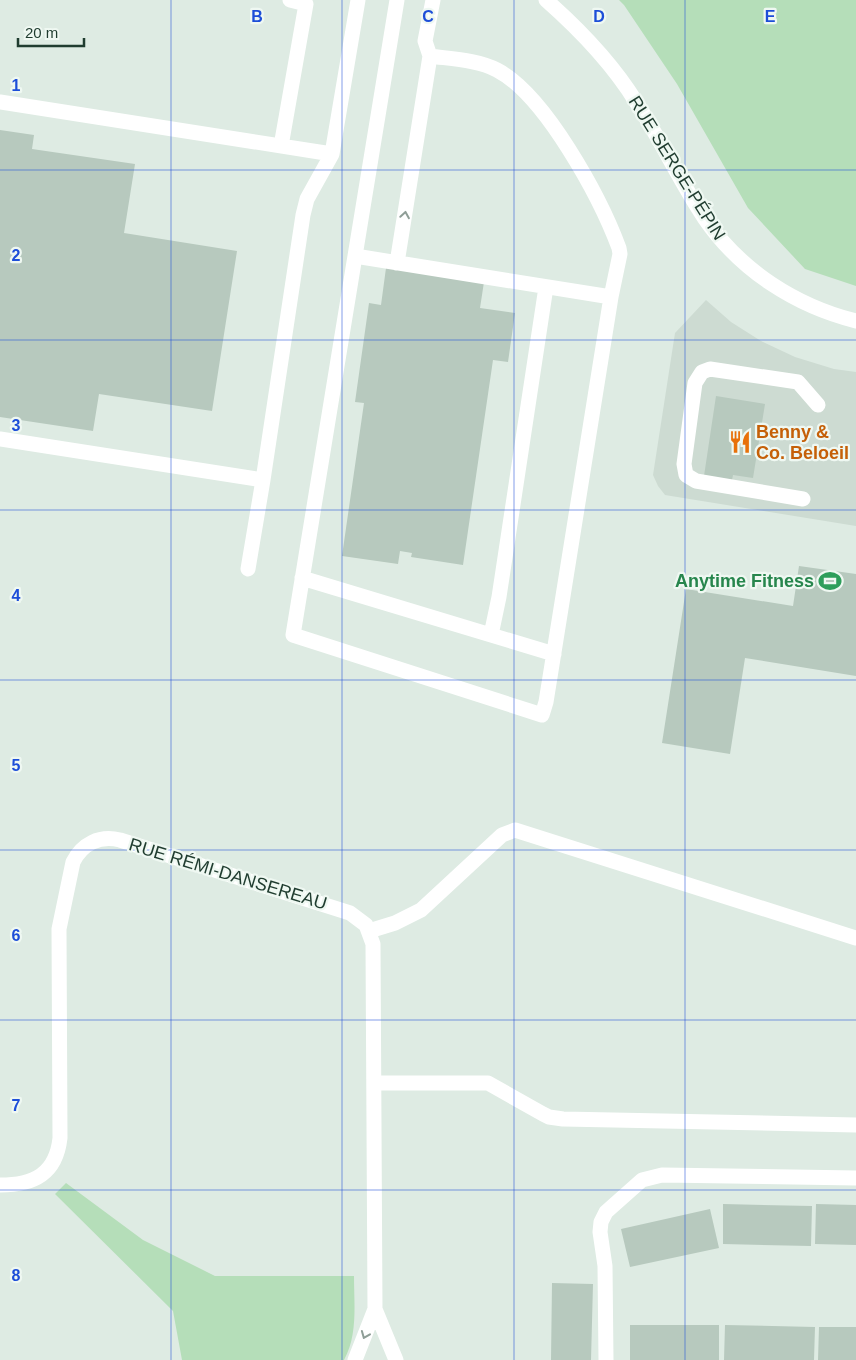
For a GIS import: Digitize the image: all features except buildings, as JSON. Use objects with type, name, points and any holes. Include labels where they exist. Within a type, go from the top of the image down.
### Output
[{"type":"street","points":[[281,146],[306,4],[290,0]]},
{"type":"street","points":[[248,569],[303,215],[307,199],[332,154],[358,0]]},
{"type":"street","points":[[397,0],[292,635],[542,715],[546,702],[611,298],[620,254],[619,248],[590,185],[572,154],[550,121],[528,95],[507,76],[495,69],[471,62],[430,56]]},
{"type":"street","points":[[397,263],[430,56],[425,41],[433,0]]},
{"type":"street","name":"RUE SERGE-PÉPIN","points":[[546,0],[579,30],[610,65],[636,101],[706,220],[731,251],[762,277],[800,301],[820,310],[856,321]]},
{"type":"street","points":[[0,102],[332,154]]},
{"type":"street","points":[[355,256],[611,298]]},
{"type":"street","points":[[491,635],[499,597],[546,287]]},
{"type":"street","points":[[804,498],[696,481],[686,475],[684,464],[696,383],[702,372],[710,368],[798,382],[818,405]]},
{"type":"street","points":[[0,439],[263,480]]},
{"type":"street","points":[[302,578],[554,654]]},
{"type":"street","points":[[355,1360],[375,1309],[374,950],[369,931],[395,924],[421,910],[502,835],[515,830],[856,938]]},
{"type":"street","name":"RUE RÉMI-DANSEREAU","points":[[0,1185],[20,1185],[34,1180],[50,1166],[57,1152],[60,1138],[59,928],[73,862],[86,846],[106,838],[120,840],[342,909],[356,916],[369,931]]},
{"type":"street","points":[[374,1083],[488,1083],[542,1114],[563,1120],[856,1125]]},
{"type":"street","points":[[606,1360],[605,1266],[600,1232],[601,1222],[606,1212],[642,1180],[662,1175],[856,1178]]},
{"type":"street","points":[[375,1309],[396,1360]]},
{"type":"shaded area","points":[[706,300],[731,322],[761,341],[795,357],[834,369],[856,372],[856,526],[665,495],[658,486],[653,475],[675,333]]},
{"type":"green space","points":[[619,0],[856,0],[856,286],[805,269],[748,208],[677,84]]},
{"type":"green space","points":[[66,1183],[143,1240],[215,1276],[354,1276],[355,1308],[353,1330],[344,1360],[182,1360],[173,1311],[55,1194]]},
{"type":"place","name":"Benny & Co. Beloeil","points":[[740,442]]},
{"type":"place","name":"Anytime Fitness","points":[[830,581]]}]
